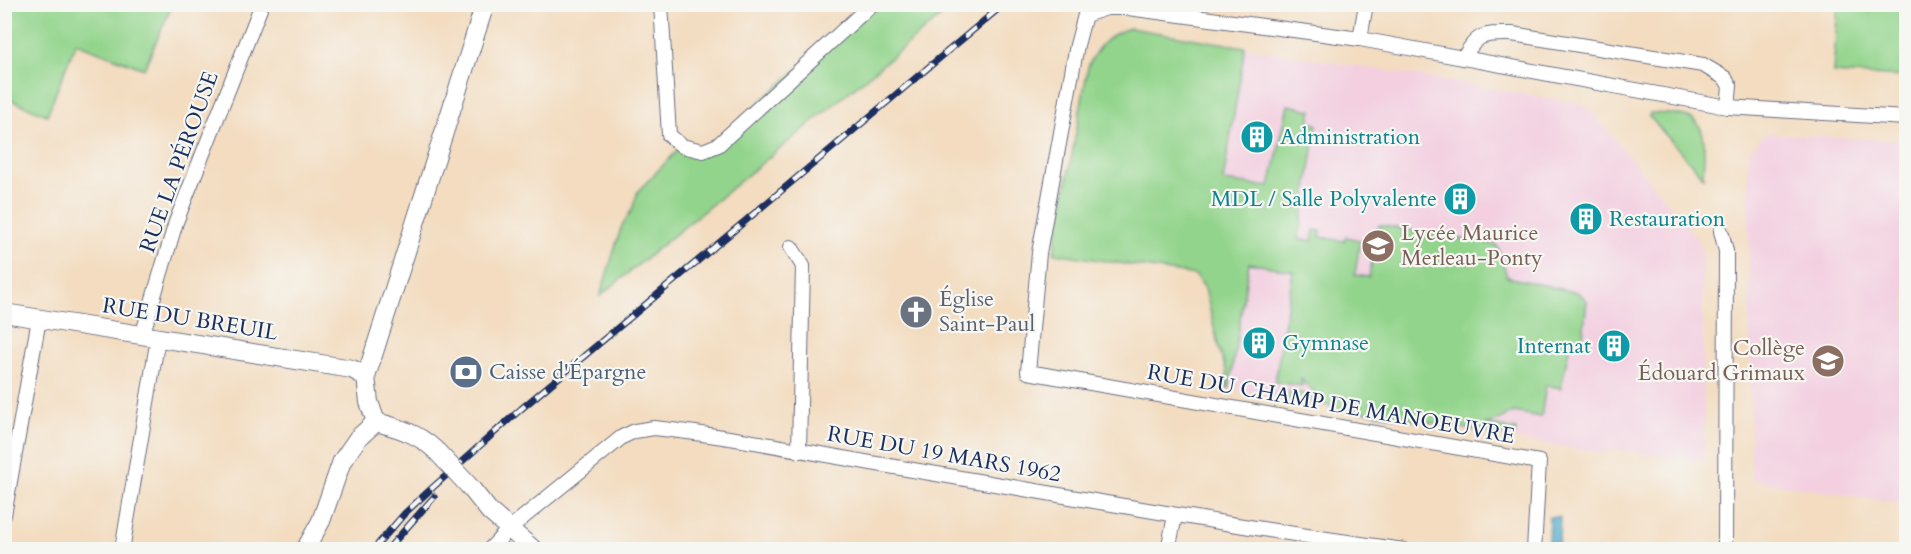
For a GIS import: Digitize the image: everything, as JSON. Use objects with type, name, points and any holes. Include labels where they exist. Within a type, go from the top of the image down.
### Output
[{"type":"street","name":"RUE LA PÉROUSE","points":[[122,549],[150,337],[176,222],[262,4]]},
{"type":"street","points":[[376,422],[369,402],[366,377],[485,4]]},
{"type":"street","points":[[661,4],[669,135],[681,146],[703,151],[718,145],[872,4]]},
{"type":"street","points":[[1360,39],[1366,4]]},
{"type":"street","points":[[1081,10],[1128,8],[1360,39],[1728,107],[1906,118]]},
{"type":"street","name":"RUE DU CHAMP DE MANOEUVRE","points":[[1081,10],[1077,45],[1039,253],[1028,372],[1539,462],[1534,549]]},
{"type":"street","points":[[1464,58],[1472,42],[1488,34],[1512,34],[1703,66],[1725,78],[1730,86],[1728,107]]},
{"type":"street","points":[[1721,231],[1726,251],[1725,549]]},
{"type":"street","points":[[791,247],[803,266],[799,451]]},
{"type":"street","name":"RUE DU BREUIL","points":[[4,313],[352,369],[366,377]]},
{"type":"street","points":[[4,515],[39,319]]},
{"type":"street","points":[[376,422],[412,433],[424,440],[470,487],[489,512],[534,549]]},
{"type":"street","points":[[305,549],[321,521],[342,461],[358,438],[376,422]]},
{"type":"street","name":"RUE DU 19 MARS 1962","points":[[489,549],[510,528],[622,437],[635,431],[654,428],[1015,487],[1174,516],[1404,549]]},
{"type":"street","points":[[1168,549],[1174,516]]},
{"type":"shaded area","name":"Lycée Maurice Merleau-Ponty","points":[[1130,28],[1579,103],[1589,108],[1698,240],[1702,252],[1704,461],[1617,450],[1604,453],[1555,446],[1293,402],[1227,388],[1227,372],[1219,349],[1205,288],[1195,275],[1054,253],[1088,67],[1095,50],[1117,31]]},
{"type":"shaded area","name":"Collège Édouard Grimaux","points":[[1766,133],[1906,141],[1906,504],[1751,480],[1748,152]]},
{"type":"green space","points":[[5,4],[172,5],[144,69],[76,43],[47,115],[6,98],[5,100]]},
{"type":"green space","points":[[872,5],[955,5],[600,296],[622,225],[632,210],[638,191],[682,146],[703,151]]},
{"type":"green space","points":[[1838,5],[1906,5],[1906,77],[1833,73]]},
{"type":"green space","points":[[1130,28],[1245,47],[1223,181],[1270,187],[1288,105],[1312,110],[1309,122],[1317,124],[1299,239],[1312,241],[1314,230],[1321,231],[1320,237],[1344,241],[1346,237],[1360,240],[1355,275],[1369,277],[1379,225],[1496,245],[1507,277],[1579,293],[1587,301],[1582,344],[1570,343],[1561,388],[1546,385],[1541,417],[1514,412],[1485,424],[1516,430],[1514,437],[1288,399],[1289,391],[1317,396],[1300,378],[1303,386],[1275,382],[1293,271],[1249,263],[1229,389],[1227,388],[1227,372],[1219,349],[1205,288],[1195,275],[1054,253],[1088,67],[1104,42],[1122,30]]},
{"type":"green space","points":[[1650,113],[1688,117],[1700,127],[1704,143],[1703,177],[1649,116]]},
{"type":"water","points":[[1549,517],[1560,517],[1559,543],[1548,542]]},
{"type":"railway","points":[[373,550],[405,513],[521,409],[1004,4]]},
{"type":"railway","points":[[387,550],[434,497]]},
{"type":"place","name":"Administration","points":[[1257,137]]},
{"type":"place","name":"MDL / Salle Polyvalente","points":[[1460,199]]},
{"type":"place","name":"Restauration","points":[[1586,219]]},
{"type":"place","name":"Lycée Maurice Merleau-Ponty","points":[[1378,246]]},
{"type":"place","name":"Église Saint-Paul","points":[[916,312]]},
{"type":"place","name":"Gymnase","points":[[1259,343]]},
{"type":"place","name":"Internat","points":[[1614,346]]},
{"type":"place","name":"Collège Édouard Grimaux","points":[[1828,361]]},
{"type":"place","name":"Caisse d'Épargne","points":[[466,372]]}]
